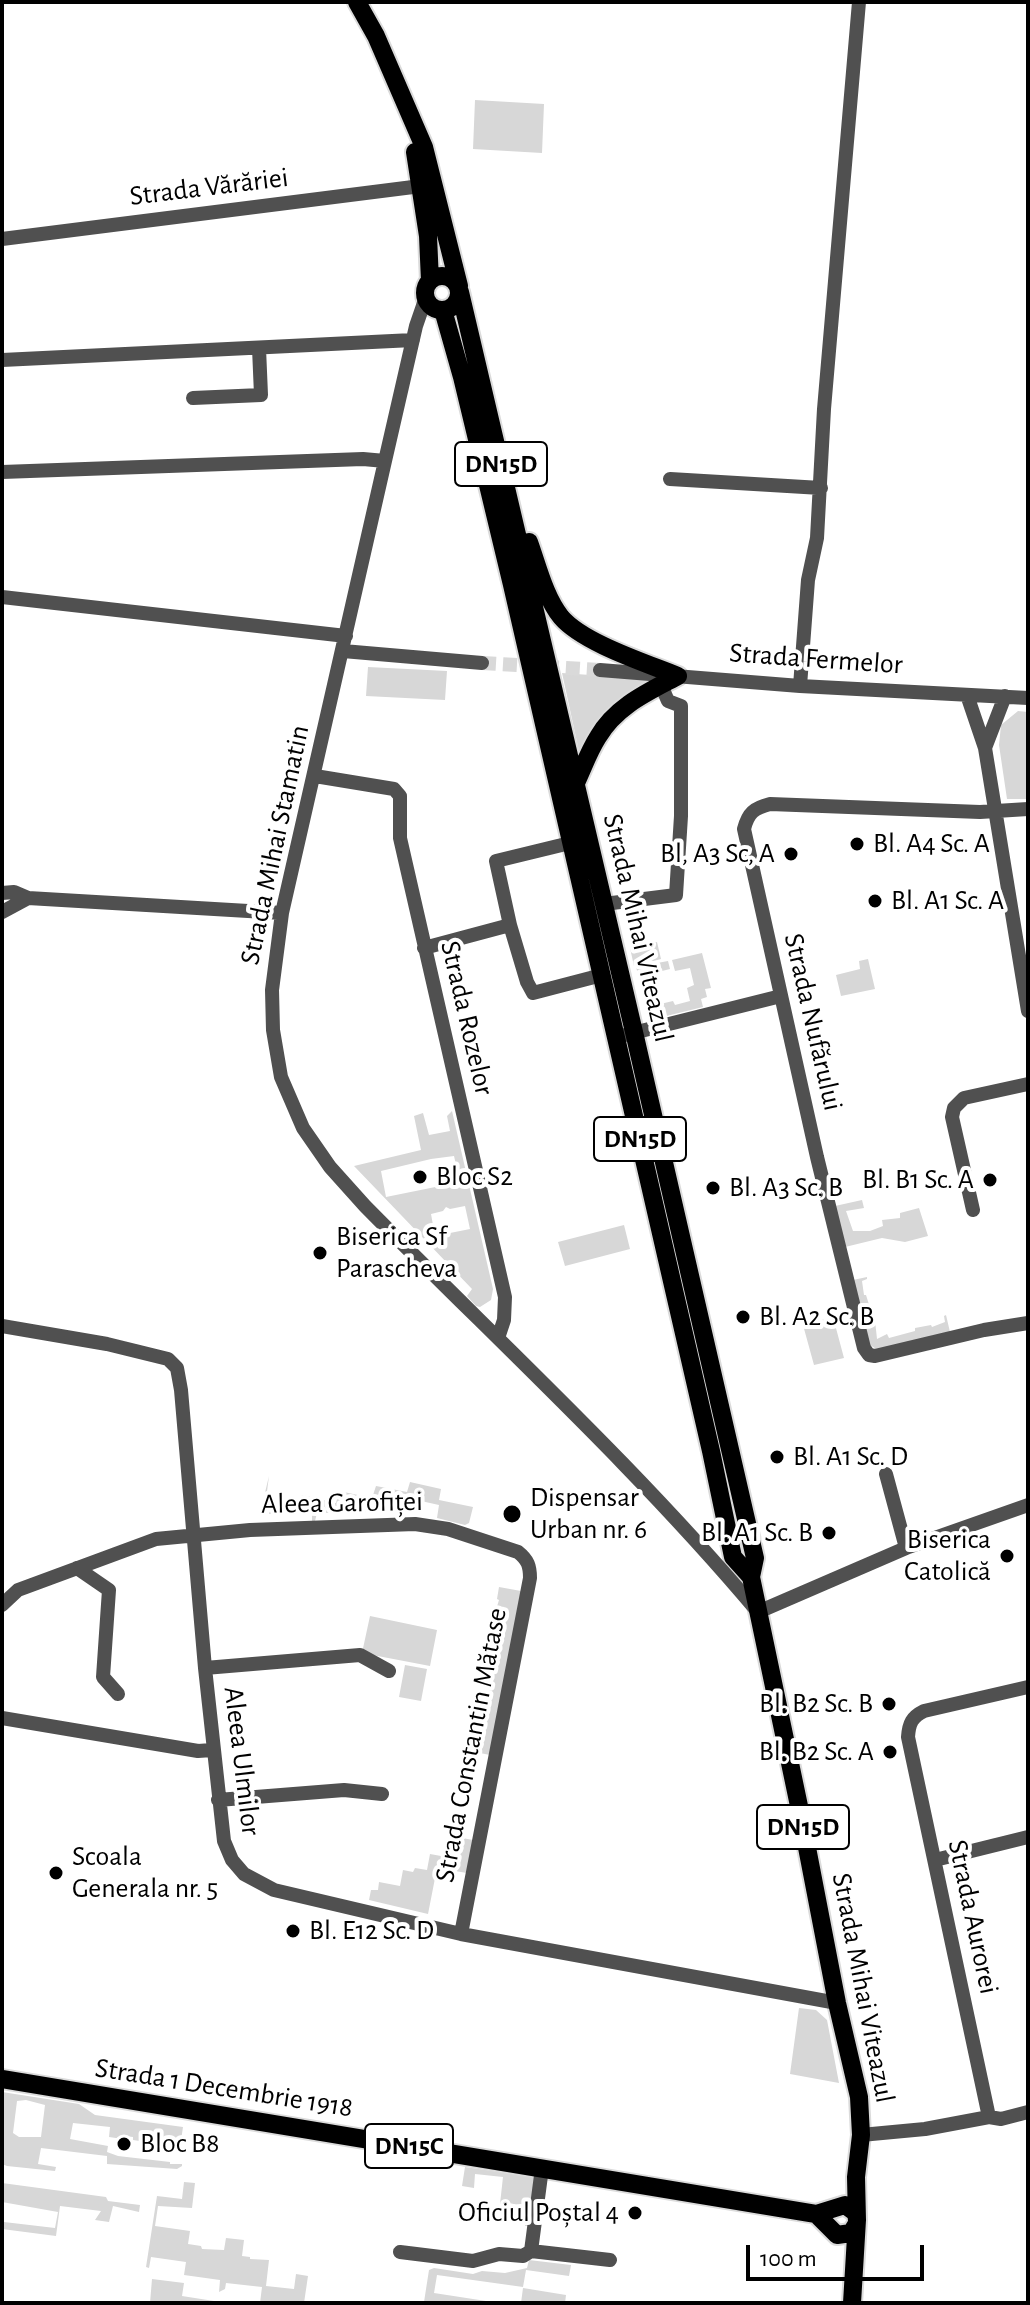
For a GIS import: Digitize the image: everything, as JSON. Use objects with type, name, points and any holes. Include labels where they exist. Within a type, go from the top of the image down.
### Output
[{"type":"main road","name":"Strada Mihai Viteazul","points":[[357,2],[404,99],[433,176],[576,783],[584,862],[602,975],[626,1034],[755,1558],[751,1577],[837,2003],[856,2078],[861,2135],[856,2177],[857,2222],[852,2303]]},
{"type":"main road","name":"Strada Mihai Viteazul","points":[[404,99],[428,236],[428,289]]},
{"type":"main road","points":[[443,275],[453,278],[459,289],[455,305],[443,310],[434,308],[428,289],[443,275]]},
{"type":"main road","name":"Strada Mihai Viteazul","points":[[443,310],[509,570],[570,843],[584,862],[604,904],[725,1560],[751,1577]]},
{"type":"main road","points":[[507,491],[552,603],[563,620],[606,647],[678,676]]},
{"type":"main road","points":[[576,783],[606,725],[622,708],[678,676]]},
{"type":"main road","name":"Strada 1 Decembrie 1918","points":[[2,2079],[542,2168],[829,2209]]},
{"type":"main road","name":"Strada Mihai Viteazul","points":[[829,2209],[856,2177]]},
{"type":"main road","points":[[851,2208],[857,2222],[846,2235],[831,2231],[827,2220],[829,2209],[851,2208]]},
{"type":"main road","name":"Strada Mihai Viteazul","points":[[831,2231],[853,2274]]},
{"type":"street","points":[[800,686],[808,580],[817,538],[824,409],[859,2]]},
{"type":"street","name":"Strada Vărăriei","points":[[2,239],[421,186]]},
{"type":"street","name":"Strada Mihai Stamatin","points":[[428,289],[413,340],[282,913],[272,990],[273,1030],[281,1077],[303,1128],[330,1167],[365,1206],[725,1560],[758,1612]]},
{"type":"street","points":[[2,360],[413,340]]},
{"type":"street","points":[[193,398],[261,395],[259,348]]},
{"type":"street","points":[[2,472],[385,461]]},
{"type":"street","points":[[670,479],[821,488]]},
{"type":"street","points":[[2,597],[346,636]]},
{"type":"street","points":[[343,651],[482,663]]},
{"type":"street","name":"Strada Fermelor","points":[[600,670],[800,686],[1028,698]]},
{"type":"street","points":[[604,904],[676,895],[681,816],[681,706],[668,701],[661,685]]},
{"type":"street","points":[[967,695],[985,748],[994,809],[1022,942],[1028,1011]]},
{"type":"street","points":[[985,748],[1005,696]]},
{"type":"street","name":"Strada Rozelor","points":[[315,776],[394,789],[400,796],[400,838],[505,1297],[504,1320],[498,1338]]},
{"type":"street","name":"Strada Nufărului","points":[[1028,809],[980,812],[770,804],[752,811],[747,816],[744,829],[864,1348],[869,1355],[1028,1323]]},
{"type":"street","points":[[570,843],[496,861],[510,925],[533,993],[602,975]]},
{"type":"street","points":[[2,893],[14,892],[28,898],[282,913]]},
{"type":"street","points":[[2,912],[28,898]]},
{"type":"street","points":[[424,948],[510,925]]},
{"type":"street","points":[[626,1034],[781,996]]},
{"type":"street","points":[[973,1210],[952,1117],[954,1108],[964,1098],[1028,1084]]},
{"type":"street","name":"Aleea Ulmilor","points":[[2,1326],[107,1344],[173,1362],[177,1368],[218,1800],[227,1851],[237,1867],[256,1882],[274,1890],[461,1934],[837,2003]]},
{"type":"street","points":[[886,1474],[906,1548]]},
{"type":"street","points":[[758,1612],[906,1548],[1028,1505]]},
{"type":"street","name":"Aleea Garofiței","points":[[2,1605],[18,1590],[140,1543],[266,1529],[415,1524],[448,1529],[518,1552],[530,1566]]},
{"type":"street","name":"Strada Constantin Mătase","points":[[461,1934],[530,1566]]},
{"type":"street","points":[[77,1568],[109,1590],[103,1677],[118,1694]]},
{"type":"street","points":[[205,1668],[360,1655],[389,1671]]},
{"type":"street","name":"Strada Aurorei","points":[[989,2117],[908,1737],[909,1724],[924,1711],[1028,1687]]},
{"type":"street","points":[[2,1718],[198,1751],[212,1750]]},
{"type":"street","points":[[218,1800],[344,1790],[382,1794]]},
{"type":"street","points":[[935,1860],[1028,1837]]},
{"type":"street","points":[[861,2135],[925,2129],[989,2117],[1001,2119],[1028,2112]]},
{"type":"street","points":[[531,2251],[542,2168]]},
{"type":"street","points":[[400,2252],[473,2261],[499,2254],[523,2256],[531,2251],[610,2260]]},
{"type":"shaded area","points":[[475,100],[544,104],[542,153],[473,149]]},
{"type":"shaded area","points":[[368,667],[447,671],[445,700],[366,696]]},
{"type":"shaded area","points":[[562,673],[647,679],[649,681],[580,756]]},
{"type":"shaded area","points":[[1018,711],[1028,712],[1028,799],[1007,799],[999,745],[1001,725]]},
{"type":"shaded area","points":[[657,942],[661,959],[634,966],[630,948]]},
{"type":"shaded area","points":[[702,953],[711,988],[705,989],[707,997],[701,999],[703,1007],[650,1020],[636,967],[668,961],[670,969],[654,973],[656,984],[651,986],[656,1005],[673,1001],[675,1005],[690,1001],[687,988],[694,985],[690,968],[675,971],[672,960]]},
{"type":"shaded area","points":[[868,959],[875,989],[841,996],[836,975],[860,969],[859,961]]},
{"type":"shaded area","points":[[452,1111],[493,1289],[491,1300],[480,1307],[467,1296],[472,1289],[354,1166],[421,1150],[414,1116],[423,1113],[429,1135],[450,1131],[447,1116]],"holes":[[[454,1156],[460,1182],[386,1197],[381,1171]],[[465,1206],[470,1229],[435,1236],[431,1214],[446,1207]]]},
{"type":"shaded area","points":[[862,1200],[864,1208],[846,1211],[853,1231],[870,1231],[883,1226],[882,1220],[900,1218],[900,1213],[919,1208],[928,1236],[905,1242],[882,1238],[845,1247],[835,1206]]},
{"type":"shaded area","points":[[624,1225],[630,1249],[565,1266],[558,1242]]},
{"type":"shaded area","points":[[867,1277],[862,1281],[864,1295],[871,1311],[874,1311],[877,1339],[887,1334],[889,1338],[915,1331],[915,1328],[932,1327],[945,1322],[946,1315],[950,1332],[878,1350],[870,1345],[853,1280]]},
{"type":"shaded area","points":[[833,1317],[844,1358],[814,1365],[803,1325]]},
{"type":"shaded area","points":[[269,1476],[266,1499],[299,1506],[302,1495],[336,1503],[339,1491],[372,1498],[376,1486],[407,1492],[410,1482],[441,1489],[439,1500],[473,1507],[469,1523],[465,1525],[437,1518],[439,1505],[421,1501],[419,1507],[390,1502],[388,1506],[374,1503],[372,1512],[317,1513],[315,1521],[312,1521],[312,1513],[269,1514],[271,1507],[262,1505]]},
{"type":"shaded area","points":[[499,1587],[521,1591],[490,1755],[480,1753],[481,1749],[478,1748],[486,1709],[489,1709],[495,1658],[498,1658],[500,1651],[497,1650],[501,1628],[491,1626],[499,1600]]},
{"type":"shaded area","points":[[370,1616],[437,1630],[430,1666],[362,1653]]},
{"type":"shaded area","points":[[405,1665],[427,1669],[421,1701],[399,1697]]},
{"type":"shaded area","points":[[457,1837],[473,1840],[467,1873],[437,1868],[428,1914],[369,1900],[371,1890],[378,1890],[379,1882],[400,1886],[403,1870],[427,1870],[430,1854],[452,1858]]},
{"type":"shaded area","points":[[799,2008],[816,2010],[827,2020],[839,2083],[790,2074]]},
{"type":"shaded area","points":[[2,2092],[79,2104],[95,2115],[183,2127],[180,2147],[133,2140],[133,2137],[109,2137],[110,2127],[73,2123],[70,2139],[108,2146],[107,2152],[118,2156],[182,2164],[177,2169],[107,2164],[107,2156],[41,2148],[38,2164],[56,2167],[55,2171],[2,2164]],"holes":[[[17,2101],[45,2105],[41,2137],[19,2137],[13,2133]]]},
{"type":"shaded area","points":[[465,2167],[535,2177],[529,2226],[525,2226],[528,2207],[500,2204],[503,2177],[475,2174],[474,2188],[462,2186]]},
{"type":"shaded area","points":[[184,2182],[195,2183],[192,2208],[158,2206],[155,2226],[190,2231],[188,2244],[201,2246],[202,2249],[224,2250],[226,2238],[244,2240],[242,2256],[269,2260],[266,2286],[294,2289],[296,2274],[308,2276],[304,2303],[260,2303],[262,2287],[226,2283],[225,2289],[219,2292],[220,2280],[184,2275],[186,2262],[151,2257],[149,2268],[146,2267],[157,2196],[182,2199]]},
{"type":"shaded area","points":[[2,2183],[106,2197],[108,2201],[140,2205],[139,2212],[113,2206],[109,2222],[95,2220],[101,2211],[60,2206],[56,2236],[2,2229],[4,2222],[55,2228],[58,2212],[2,2202]]},
{"type":"shaded area","points":[[529,2260],[571,2265],[569,2276],[526,2270],[523,2287],[437,2275],[434,2293],[499,2303],[424,2302],[429,2270],[434,2268],[473,2274],[482,2271],[505,2273],[527,2268]]},
{"type":"shaded area","points":[[152,2279],[184,2283],[182,2296],[214,2303],[150,2303]]},
{"type":"shaded area","points":[[523,2288],[566,2295],[565,2303],[521,2303]]},
{"type":"tunnel","points":[[482,663],[600,670]]},
{"type":"place","name":"Bl. A4 Sc. A","points":[[857,844]]},
{"type":"place","name":"Bl, A3 Sc, A","points":[[791,854]]},
{"type":"place","name":"Bl. A1 Sc. A","points":[[875,901]]},
{"type":"place","name":"Bloc S2","points":[[420,1177]]},
{"type":"place","name":"Bl. B1 Sc. A","points":[[990,1180]]},
{"type":"place","name":"Bl. A3 Sc. B","points":[[713,1188]]},
{"type":"place","name":"Biserica Sf Parascheva","points":[[320,1253]]},
{"type":"place","name":"Bl. A2 Sc. B","points":[[743,1317]]},
{"type":"place","name":"Bl. A1 Sc. D","points":[[777,1457]]},
{"type":"place","name":"Dispensar Urban nr. 6","points":[[512,1514]]},
{"type":"place","name":"Bl. A1 Sc. B","points":[[829,1533]]},
{"type":"place","name":"Biserica Catolică","points":[[1007,1556]]},
{"type":"place","name":"Bl. B2 Sc. B","points":[[889,1704]]},
{"type":"place","name":"Bl. B2 Sc. A","points":[[890,1752]]},
{"type":"place","name":"Scoala Generala nr. 5","points":[[56,1873]]},
{"type":"place","name":"Bl. E12 Sc. D","points":[[293,1931]]},
{"type":"place","name":"Bloc B8","points":[[124,2144]]},
{"type":"place","name":"Oficiul Poștal 4","points":[[635,2213]]}]
